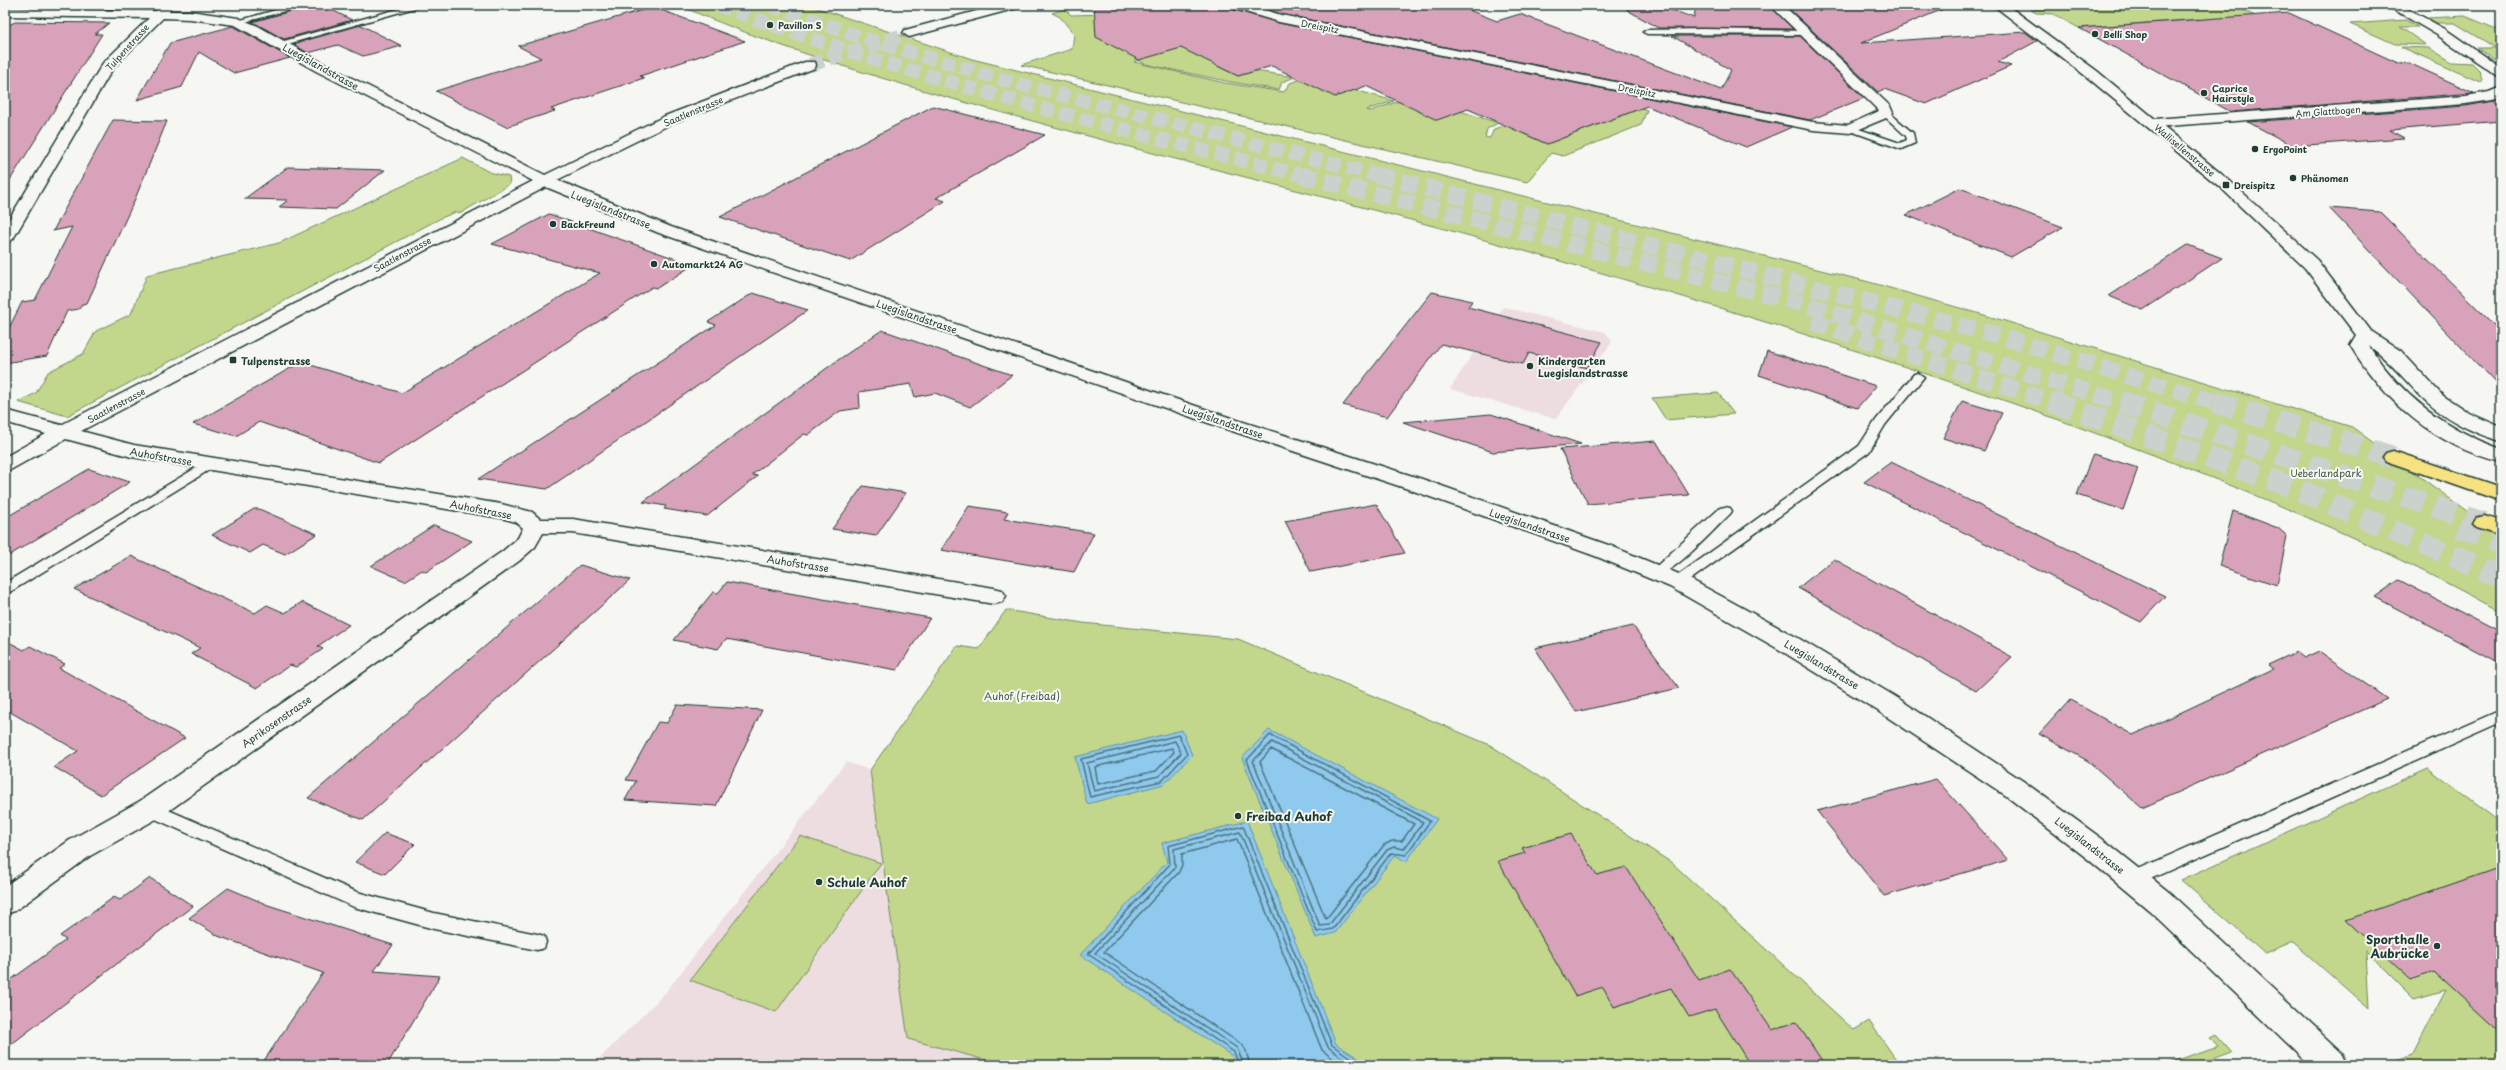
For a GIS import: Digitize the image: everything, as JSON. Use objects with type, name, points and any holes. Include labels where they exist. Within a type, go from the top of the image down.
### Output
[{"type":"highway","points":[[2393,458],[2501,494]]},
{"type":"street","name":"Tulpenstrasse","points":[[5,239],[108,66],[158,14],[171,5]]},
{"type":"street","points":[[909,33],[1014,5]]},
{"type":"street","name":"Dreispitz","points":[[1236,5],[1278,18],[1821,127],[1850,129],[1886,113]]},
{"type":"street","points":[[1776,5],[1885,109],[1886,113]]},
{"type":"street","name":"Wallisellenstrasse","points":[[1999,5],[2068,55],[2154,124],[2226,185],[2312,264],[2365,335],[2394,355],[2439,403],[2479,426],[2501,435]]},
{"type":"street","points":[[2392,5],[2441,32],[2501,74]]},
{"type":"street","name":"Luegislandstrasse","points":[[5,12],[190,15],[238,22],[430,126],[543,181],[665,230],[1230,424],[1415,484],[1603,551],[1678,582],[1789,644],[1887,704],[2014,788],[2133,879],[2265,999],[2332,1065]]},
{"type":"street","name":"Saatlenstrasse","points":[[5,465],[62,433],[543,181],[670,119],[810,65]]},
{"type":"street","name":"Am Glattbogen","points":[[2154,124],[2466,100],[2493,96],[2501,91]]},
{"type":"street","points":[[5,212],[23,210]]},
{"type":"street","points":[[2365,335],[2358,345],[2370,366],[2409,408],[2427,422],[2463,442],[2501,456]]},
{"type":"street","points":[[5,416],[62,433]]},
{"type":"street","name":"Auhofstrasse","points":[[62,433],[132,451],[501,511],[524,518],[535,526],[574,526],[994,596]]},
{"type":"street","name":"Aprikosenstrasse","points":[[5,902],[80,848],[150,809],[511,556],[527,542],[535,526]]},
{"type":"lane","points":[[238,22],[302,5]]},
{"type":"lane","points":[[280,44],[421,5]]},
{"type":"lane","points":[[1647,32],[1703,31],[1806,33]]},
{"type":"lane","points":[[1850,129],[1901,146],[1912,140],[1910,135],[1886,113]]},
{"type":"lane","points":[[1678,582],[1864,449],[1880,423],[1918,377]]},
{"type":"lane","points":[[5,590],[209,464]]},
{"type":"lane","points":[[1656,573],[1669,564],[1725,511]]},
{"type":"lane","points":[[2133,879],[2501,716]]},
{"type":"lane","points":[[150,809],[354,899],[434,921],[537,942]]},
{"type":"shaded area","name":"Kindergarten Luegislandstrasse","points":[[1503,307],[1605,332],[1612,342],[1556,419],[1450,389]]},
{"type":"shaded area","name":"Schule Auhof","points":[[846,762],[870,770],[908,1039],[1004,1065],[593,1065],[665,993]]},
{"type":"green space","name":"Ueberlandpark","points":[[678,5],[808,5],[972,59],[1869,282],[2005,321],[2352,427],[2501,536],[2501,612],[2389,555],[2332,528],[2275,504],[2158,457],[1952,382],[1774,325],[1596,271],[918,89],[779,45]]},
{"type":"green space","points":[[2113,5],[2232,5],[2300,37],[2233,36],[2199,19],[2079,28],[2053,14],[2036,13],[2031,10]]},
{"type":"green space","points":[[1065,9],[1071,15],[1106,14],[1245,30],[1283,25],[1301,27],[1357,39],[1219,67],[1238,76],[1255,71],[1295,77],[1282,82],[1279,90],[1231,82],[1145,64],[1138,60],[1134,62],[1225,83],[1284,92],[1290,83],[1399,48],[1335,96],[1355,90],[1394,101],[1366,110],[1370,111],[1489,71],[1460,111],[1498,123],[1487,129],[1485,137],[1490,138],[1494,129],[1591,93],[1522,133],[1547,144],[1642,108],[1647,110],[1641,125],[1563,156],[1551,153],[1527,182],[1021,65],[1072,49],[1074,34],[1060,17],[1052,13]]},
{"type":"green space","points":[[2465,16],[2501,31],[2501,64],[2477,48],[2496,48],[2455,23],[2436,23],[2428,18]]},
{"type":"green space","points":[[2406,20],[2418,27],[2400,27],[2426,45],[2395,44],[2350,24]]},
{"type":"green space","points":[[2401,47],[2429,48],[2452,62],[2472,63],[2479,70],[2482,80],[2480,82]]},
{"type":"green space","points":[[463,158],[489,172],[509,177],[510,184],[461,213],[456,212],[441,218],[67,416],[18,402],[36,393],[48,372],[83,354],[96,331],[131,314],[147,275],[279,243]]},
{"type":"green space","points":[[1718,393],[1734,414],[1666,420],[1652,398]]},
{"type":"green space","name":"Freibad Auhof","points":[[1006,610],[1083,623],[1238,639],[1490,745],[1672,863],[1854,1030],[1869,1021],[1900,1065],[1004,1065],[908,1039],[870,770],[957,646],[979,649]]},
{"type":"green space","points":[[2428,768],[2501,823],[2501,1065],[2382,1065],[2412,1055],[2446,990],[2414,999],[2366,951],[2369,1009],[2293,942],[2265,954],[2181,880]]},
{"type":"green space","points":[[800,836],[881,863],[776,1012],[690,980]]},
{"type":"green space","points":[[2216,1035],[2231,1052],[2196,1065],[2163,1065],[2218,1046],[2210,1038]]},
{"type":"water","points":[[1182,730],[1192,755],[1164,784],[1087,804],[1075,757]]},
{"type":"water","points":[[1269,730],[1437,819],[1406,862],[1395,855],[1335,933],[1316,938],[1242,758]]},
{"type":"water","points":[[1247,821],[1336,1044],[1369,1065],[1235,1065],[1232,1056],[1080,955],[1167,862],[1162,843]]},
{"type":"building","points":[[313,5],[322,5],[352,20],[284,39],[252,22]]},
{"type":"building","points":[[1094,5],[1229,5],[1232,9],[1279,23],[1792,127],[1746,147],[1647,106],[1547,144],[1468,109],[1437,120],[1366,86],[1335,97],[1272,66],[1238,76],[1181,48],[1139,60],[1096,37]]},
{"type":"building","points":[[1254,5],[1456,5],[1497,21],[1520,14],[1721,90],[1731,70],[1672,36],[1800,36],[1864,98],[1810,120],[1281,14]]},
{"type":"building","points":[[1629,5],[1658,5],[1694,18],[1696,5],[1769,5],[1793,29],[1659,28],[1627,10]]},
{"type":"building","points":[[1785,5],[1953,5],[1861,43],[2025,32],[2037,41],[1998,62],[2011,66],[1926,104],[1884,89],[1878,92]]},
{"type":"building","points":[[653,7],[745,41],[640,76],[644,78],[551,109],[555,111],[506,127],[436,91],[541,58],[518,46]]},
{"type":"building","points":[[2289,13],[2400,64],[2409,63],[2474,93],[2231,112],[2079,28]]},
{"type":"building","points":[[15,22],[109,23],[95,34],[102,34],[5,188],[5,27]]},
{"type":"building","points":[[361,25],[402,46],[363,56],[338,45],[308,53],[293,44]]},
{"type":"building","points":[[233,26],[290,58],[234,73],[199,52],[182,87],[137,100],[170,43]]},
{"type":"building","points":[[2493,101],[2501,105],[2501,121],[2390,130],[2404,138],[2293,146],[2248,122],[2466,106]]},
{"type":"building","points":[[933,106],[1045,135],[936,198],[945,201],[850,261],[720,217]]},
{"type":"building","points":[[113,120],[167,121],[135,199],[87,303],[82,304],[79,309],[67,311],[47,356],[5,363],[5,336],[22,302],[35,300],[72,227],[53,231]]},
{"type":"building","points":[[288,167],[385,170],[336,209],[279,207],[288,200],[244,199]]},
{"type":"building","points":[[1960,188],[2063,227],[2011,257],[1906,215]]},
{"type":"building","points":[[2329,208],[2380,212],[2501,332],[2501,389]]},
{"type":"building","points":[[549,214],[693,265],[657,288],[652,287],[379,463],[259,422],[236,436],[193,424],[301,362],[402,393],[600,273],[492,244]]},
{"type":"building","points":[[2188,245],[2222,258],[2143,310],[2109,296]]},
{"type":"building","points":[[1432,292],[1472,301],[1468,307],[1602,342],[1587,368],[1529,353],[1523,364],[1441,344],[1387,417],[1343,405]]},
{"type":"building","points":[[753,293],[808,310],[547,489],[478,479],[716,325],[708,322]]},
{"type":"building","points":[[882,330],[1012,375],[970,407],[935,393],[915,397],[911,384],[859,392],[860,408],[840,411],[808,435],[804,434],[752,475],[758,476],[707,516],[664,509],[666,506],[643,502],[838,360]]},
{"type":"building","points":[[1767,351],[1876,386],[1857,408],[1759,375]]},
{"type":"building","points":[[1962,401],[2002,413],[1984,451],[1943,438]]},
{"type":"building","points":[[1491,414],[1581,444],[1493,452],[1403,422]]},
{"type":"building","points":[[1656,441],[1689,495],[1588,504],[1560,449]]},
{"type":"building","points":[[2093,454],[2138,468],[2123,510],[2077,495]]},
{"type":"building","points":[[1891,462],[2165,596],[2141,622],[1864,482]]},
{"type":"building","points":[[89,469],[130,482],[5,558],[5,518]]},
{"type":"building","points":[[863,486],[906,493],[876,536],[832,529]]},
{"type":"building","points":[[1376,504],[1405,553],[1311,572],[1285,521]]},
{"type":"building","points":[[969,506],[1008,512],[1004,519],[1094,533],[1074,572],[941,550]]},
{"type":"building","points":[[254,509],[259,509],[317,534],[285,554],[263,545],[250,553],[212,535]]},
{"type":"building","points":[[2233,511],[2278,528],[2287,536],[2277,585],[2219,566]]},
{"type":"building","points":[[434,525],[472,541],[426,572],[422,570],[405,581],[371,566]]},
{"type":"building","points":[[131,556],[255,613],[267,605],[285,613],[302,602],[349,625],[318,646],[323,649],[296,667],[290,665],[257,688],[191,654],[200,648],[74,589]]},
{"type":"building","points":[[1834,559],[2012,657],[1976,691],[1798,588]]},
{"type":"building","points":[[580,565],[630,580],[363,820],[308,798]]},
{"type":"building","points":[[2399,580],[2501,633],[2501,664],[2375,597]]},
{"type":"building","points":[[727,582],[930,618],[897,670],[726,639],[718,649],[674,640],[713,592],[718,593]]},
{"type":"building","points":[[1633,626],[1679,688],[1576,712],[1535,648]]},
{"type":"building","points":[[5,640],[24,650],[30,646],[65,664],[59,668],[185,738],[101,795],[54,767],[78,751],[5,709]]},
{"type":"building","points":[[2319,651],[2387,699],[2142,808],[2088,761],[2039,734],[2070,700],[2133,735],[2273,669],[2268,665],[2296,652],[2304,658]]},
{"type":"building","points":[[677,705],[762,710],[716,806],[625,800],[636,781],[626,780],[658,722],[667,723]]},
{"type":"building","points":[[1936,779],[2008,860],[1884,896],[1817,811]]},
{"type":"building","points":[[385,833],[415,844],[385,874],[355,862]]},
{"type":"building","points":[[1571,834],[1597,875],[1626,867],[1699,980],[1730,969],[1772,1030],[1796,1022],[1825,1065],[1750,1065],[1715,1009],[1689,1017],[1671,988],[1614,1007],[1603,987],[1575,996],[1498,861],[1525,853],[1522,848]]},
{"type":"building","name":"Sporthalle Aubrücke","points":[[2501,866],[2501,1033],[2434,972],[2411,980],[2346,920]]},
{"type":"building","points":[[150,878],[193,906],[5,1049],[5,984],[66,940],[60,936],[114,897],[120,900]]},
{"type":"building","points":[[228,888],[268,905],[393,945],[374,971],[440,976],[387,1065],[261,1065],[323,973],[218,936],[189,918]]},
{"type":"tunnel","points":[[717,5],[789,31],[935,78],[1082,119],[1305,176]]},
{"type":"tunnel","points":[[770,5],[872,41],[1019,84],[1381,176]]},
{"type":"tunnel","points":[[810,65],[909,33]]},
{"type":"tunnel","points":[[1301,175],[1797,302],[2124,403]]},
{"type":"tunnel","points":[[1377,175],[1993,334],[2217,403]]},
{"type":"tunnel","points":[[1812,322],[2052,402]]},
{"type":"tunnel","points":[[2052,402],[2292,487],[2501,577]]},
{"type":"tunnel","points":[[2214,402],[2393,457]]},
{"type":"tunnel","points":[[2124,403],[2484,523]]},
{"type":"tunnel","points":[[2459,528],[2501,544]]},
{"type":"place","name":"Pavillon S","points":[[770,25]]},
{"type":"place","name":"Belli Shop","points":[[2095,34]]},
{"type":"place","name":"Caprice Hairstyle","points":[[2204,93]]},
{"type":"place","name":"ErgoPoint","points":[[2255,149]]},
{"type":"place","name":"Phänomen","points":[[2293,178]]},
{"type":"place","name":"Dreispitz","points":[[2226,185]]},
{"type":"place","name":"BackFreund","points":[[553,224]]},
{"type":"place","name":"Automarkt24 AG","points":[[654,264]]},
{"type":"place","name":"Tulpenstrasse","points":[[233,360]]},
{"type":"place","name":"Kindergarten Luegislandstrasse","points":[[1530,366]]},
{"type":"place","name":"Freibad Auhof","points":[[1238,816]]},
{"type":"place","name":"Schule Auhof","points":[[819,882]]},
{"type":"place","name":"Sporthalle Aubrücke","points":[[2437,946]]},
{"type":"park label","name":"Auhof (Freibad)","points":[[1022,695]]}]
